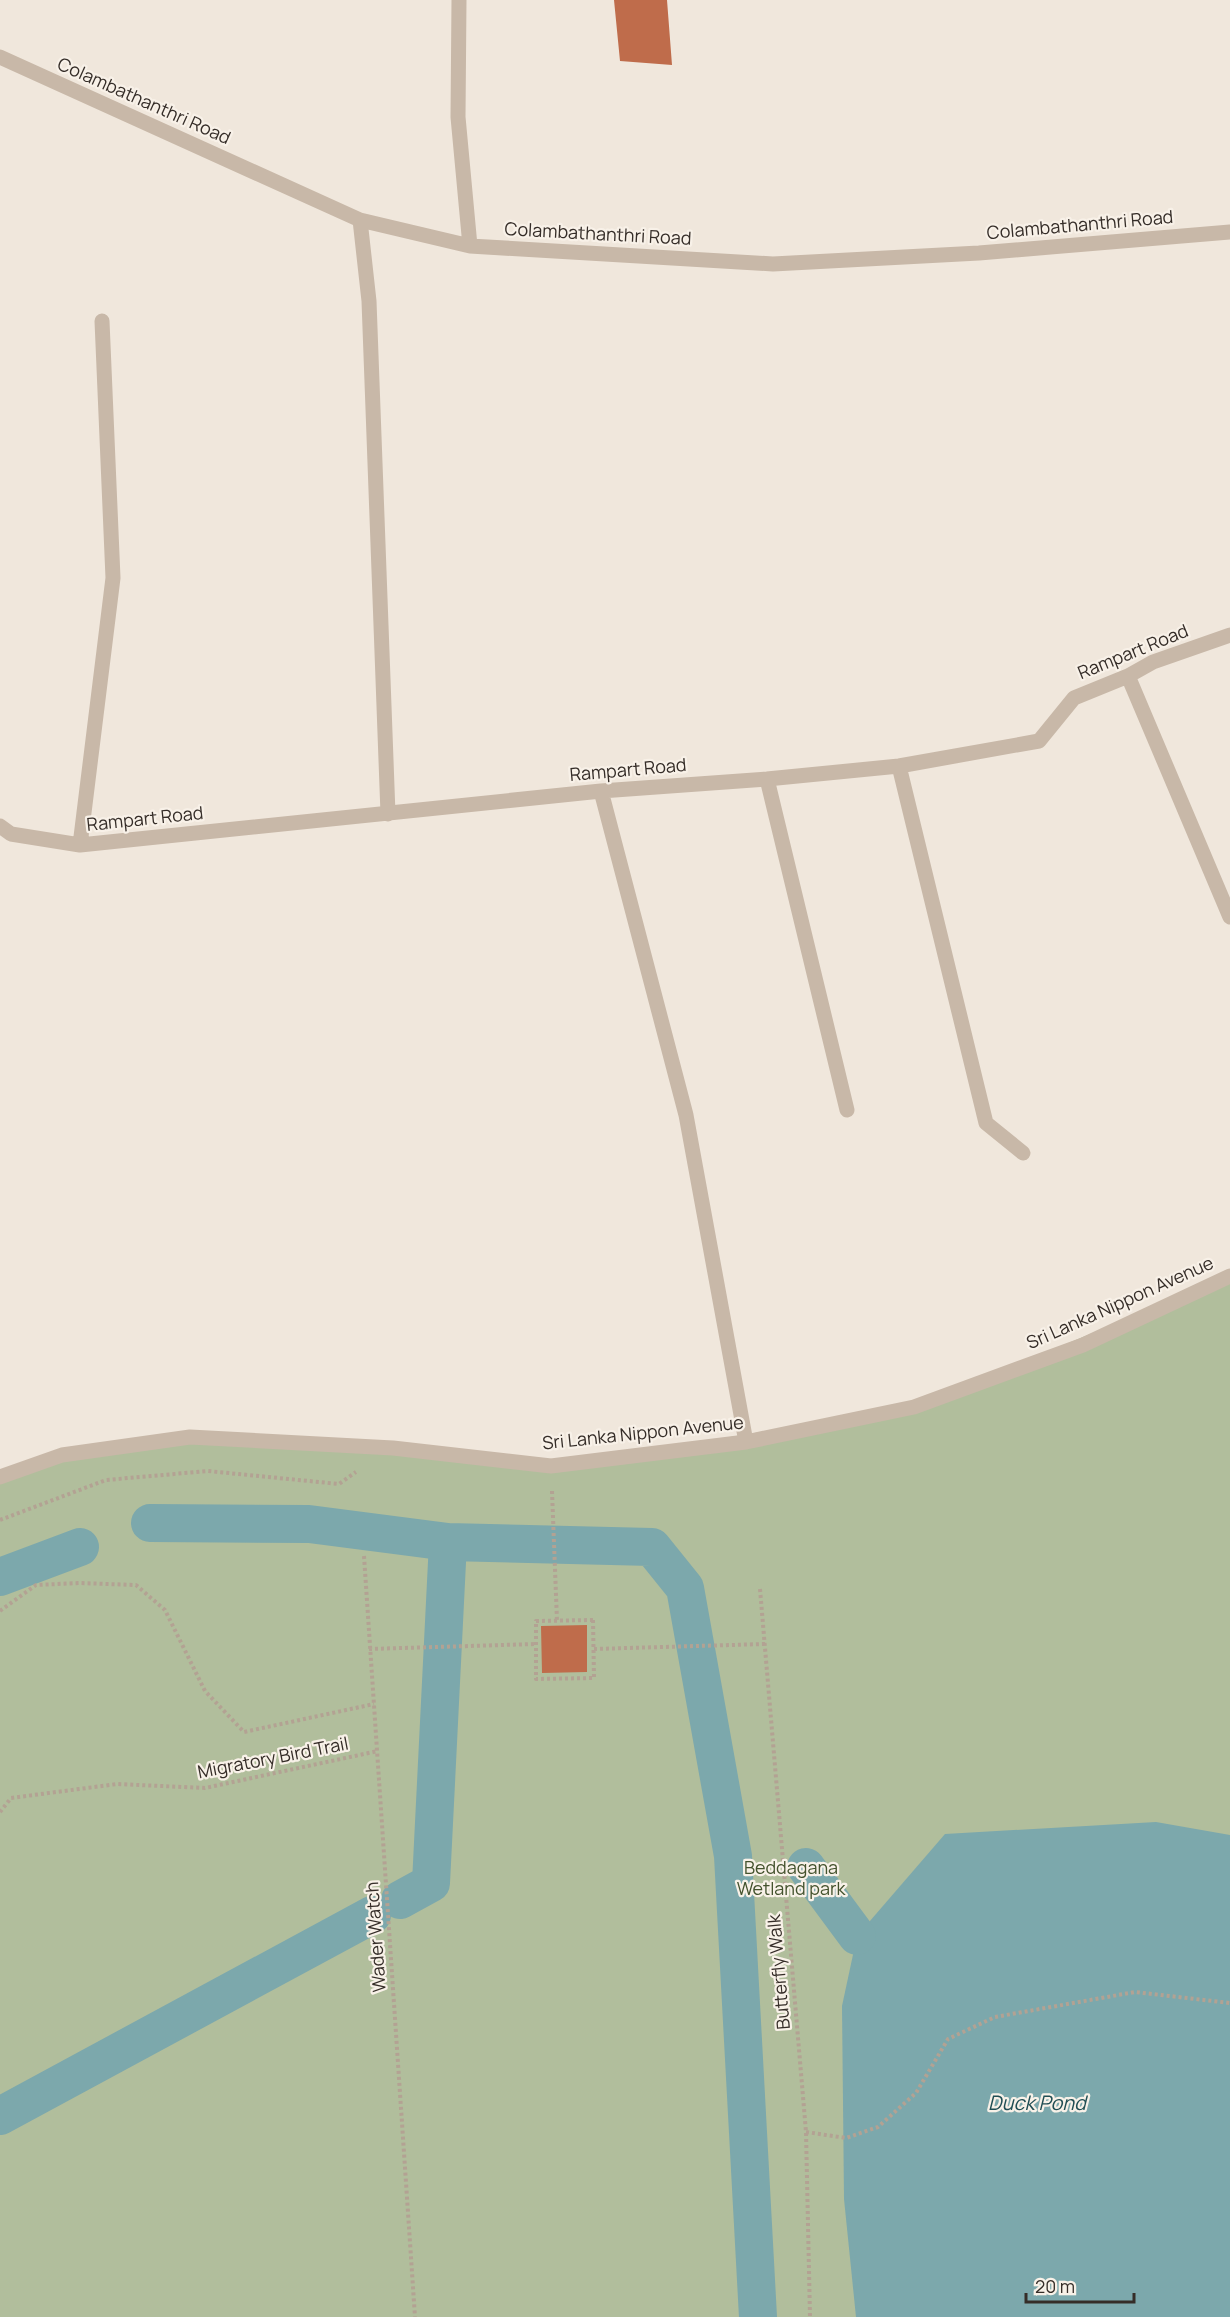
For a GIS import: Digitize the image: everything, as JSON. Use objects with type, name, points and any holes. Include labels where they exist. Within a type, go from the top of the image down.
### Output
[{"type":"street","points":[[459,0],[458,117],[470,246]]},
{"type":"street","name":"Colambathanthri Road","points":[[0,57],[360,220],[470,246],[773,264],[979,254],[1230,232]]},
{"type":"street","points":[[360,220],[369,301],[388,814]]},
{"type":"street","points":[[80,845],[113,578],[102,321]]},
{"type":"street","name":"Rampart Road","points":[[0,826],[11,834],[80,845],[601,791],[767,779],[899,766],[1039,741],[1074,698],[1128,676],[1153,662],[1230,635]]},
{"type":"street","points":[[1128,676],[1230,917]]},
{"type":"street","points":[[899,766],[986,1123],[1023,1153]]},
{"type":"street","points":[[767,779],[847,1110]]},
{"type":"street","points":[[601,791],[686,1116],[746,1442]]},
{"type":"street","name":"Sri Lanka Nippon Avenue","points":[[0,1477],[63,1455],[190,1437],[393,1448],[550,1466],[746,1442],[914,1407],[1083,1345],[1230,1276]]},
{"type":"path","points":[[0,1520],[106,1480],[208,1471],[339,1484],[357,1472]]},
{"type":"path","points":[[552,1486],[557,1621]]},
{"type":"path","name":"Wader Watch","points":[[364,1556],[415,2317]]},
{"type":"path","name":"Migratory Bird Trail","points":[[0,1611],[36,1585],[79,1583],[136,1585],[165,1610],[205,1691],[244,1732],[374,1704]]},
{"type":"path","name":"Butterfly Walk","points":[[760,1589],[806,2132],[810,2317]]},
{"type":"path","points":[[593,1620],[594,1678],[536,1679],[536,1644],[536,1621],[593,1620]]},
{"type":"path","points":[[369,1649],[536,1644]]},
{"type":"path","points":[[594,1648],[765,1644]]},
{"type":"path","name":"Migratory Bird Trail","points":[[0,1812],[11,1798],[117,1784],[205,1788],[378,1751]]},
{"type":"path","points":[[806,2132],[846,2138],[878,2127],[916,2094],[948,2039],[995,2017],[1135,1992],[1230,2003]]},
{"type":"green space","name":"Beddagana Wetland park","points":[[1230,1276],[1230,2317],[0,2317],[0,1477],[62,1455],[190,1437],[551,1466],[914,1407]]},
{"type":"water","name":"Duck Pond","points":[[1156,1822],[1230,1835],[1230,2317],[856,2317],[844,2199],[842,2006],[857,1936],[945,1834]]},
{"type":"building","points":[[614,0],[667,0],[672,65],[620,61]]},
{"type":"building","points":[[587,1625],[587,1672],[542,1673],[541,1626]]},
{"type":"waterway","points":[[150,1523],[309,1524],[448,1542],[431,1883],[400,1900]]},
{"type":"waterway","points":[[448,1542],[652,1547],[685,1588],[733,1856],[758,2317]]},
{"type":"waterway","points":[[0,1577],[80,1547]]},
{"type":"waterway","points":[[806,1867],[857,1936]]},
{"type":"waterway","points":[[0,2116],[372,1915]]}]
